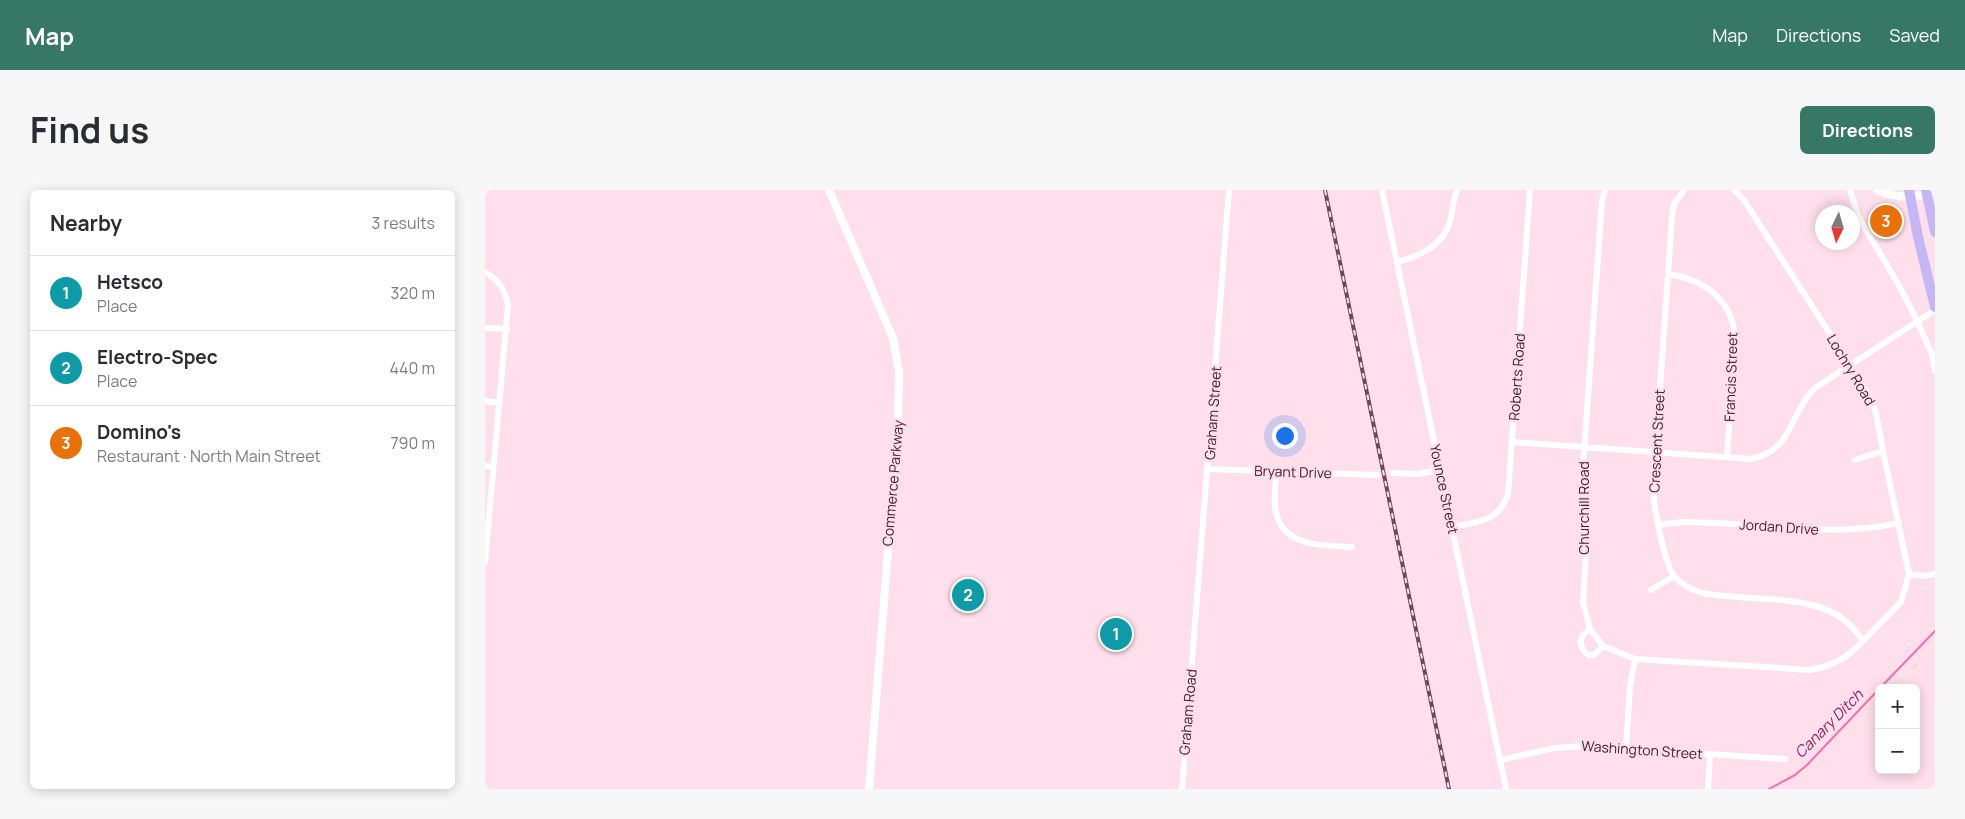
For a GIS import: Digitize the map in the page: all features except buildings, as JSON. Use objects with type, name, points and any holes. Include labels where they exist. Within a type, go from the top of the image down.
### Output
[{"type":"main road","points":[[1929,192],[1935,232]]},
{"type":"main road","points":[[1910,194],[1935,308]]},
{"type":"street","name":"Commerce Parkway","points":[[829,190],[893,338],[899,372],[898,426],[869,789]]},
{"type":"street","name":"Graham Street","points":[[1194,636],[1209,469],[1229,190]]},
{"type":"street","name":"Younce Street","points":[[1382,190],[1506,789]]},
{"type":"street","points":[[1397,262],[1423,254],[1445,234],[1451,218],[1457,190]]},
{"type":"street","name":"Roberts Road","points":[[1452,527],[1485,520],[1502,509],[1508,494],[1530,190]]},
{"type":"street","name":"Churchill Road","points":[[1603,646],[1590,629],[1583,602],[1587,536],[1582,489],[1602,201],[1605,190]]},
{"type":"street","name":"Crescent Street","points":[[1674,576],[1667,560],[1653,499],[1673,212],[1677,199],[1684,190]]},
{"type":"street","name":"Lochry Road","points":[[1734,190],[1744,200],[1868,393],[1876,413],[1909,574]]},
{"type":"street","points":[[1849,190],[1858,216],[1901,289],[1917,321],[1932,354],[1935,371]]},
{"type":"street","points":[[1877,190],[1896,196],[1929,192]]},
{"type":"street","points":[[485,562],[486,530],[508,305],[502,286],[486,273]]},
{"type":"street","name":"Francis Street","points":[[1668,274],[1696,280],[1707,287],[1719,297],[1730,315],[1735,334],[1735,346],[1727,458]]},
{"type":"street","points":[[1512,442],[1751,460],[1765,456],[1776,450],[1786,436],[1804,398],[1815,388],[1935,308]]},
{"type":"street","points":[[485,328],[507,329]]},
{"type":"street","points":[[485,401],[500,402]]},
{"type":"street","points":[[1855,460],[1883,451]]},
{"type":"street","points":[[485,466],[493,467]]},
{"type":"street","name":"Bryant Drive","points":[[1209,469],[1377,475]]},
{"type":"street","points":[[1393,473],[1418,474],[1440,470]]},
{"type":"street","points":[[1276,471],[1275,506],[1279,520],[1288,533],[1299,541],[1311,545],[1352,547]]},
{"type":"street","name":"Jordan Drive","points":[[1658,524],[1685,521],[1844,531],[1899,524]]},
{"type":"street","points":[[1590,629],[1583,635],[1580,642],[1583,650],[1589,655],[1594,655],[1603,646],[1635,659],[1810,670],[1847,656],[1901,602],[1909,574],[1923,576],[1935,574]]},
{"type":"street","points":[[1651,590],[1674,576],[1689,588],[1703,594],[1816,606],[1848,622],[1863,640]]},
{"type":"street","name":"Graham Road","points":[[1182,789],[1194,636]]},
{"type":"street","points":[[1626,748],[1630,686],[1635,659]]},
{"type":"street","name":"Washington Street","points":[[1501,760],[1571,746],[1785,759]]},
{"type":"street","points":[[1708,789],[1711,755]]},
{"type":"waterway","name":"Canary Ditch","points":[[1884,684],[1935,631]]},
{"type":"waterway","name":"Canary Ditch","points":[[1769,789],[1795,775],[1807,765],[1875,693]]},
{"type":"railway","points":[[1325,190],[1449,789]]},
{"type":"place","name":"Domino's","points":[[1886,221]]},
{"type":"place","name":"Electro-Spec","points":[[968,595]]},
{"type":"place","name":"Hetsco","points":[[1116,634]]}]
